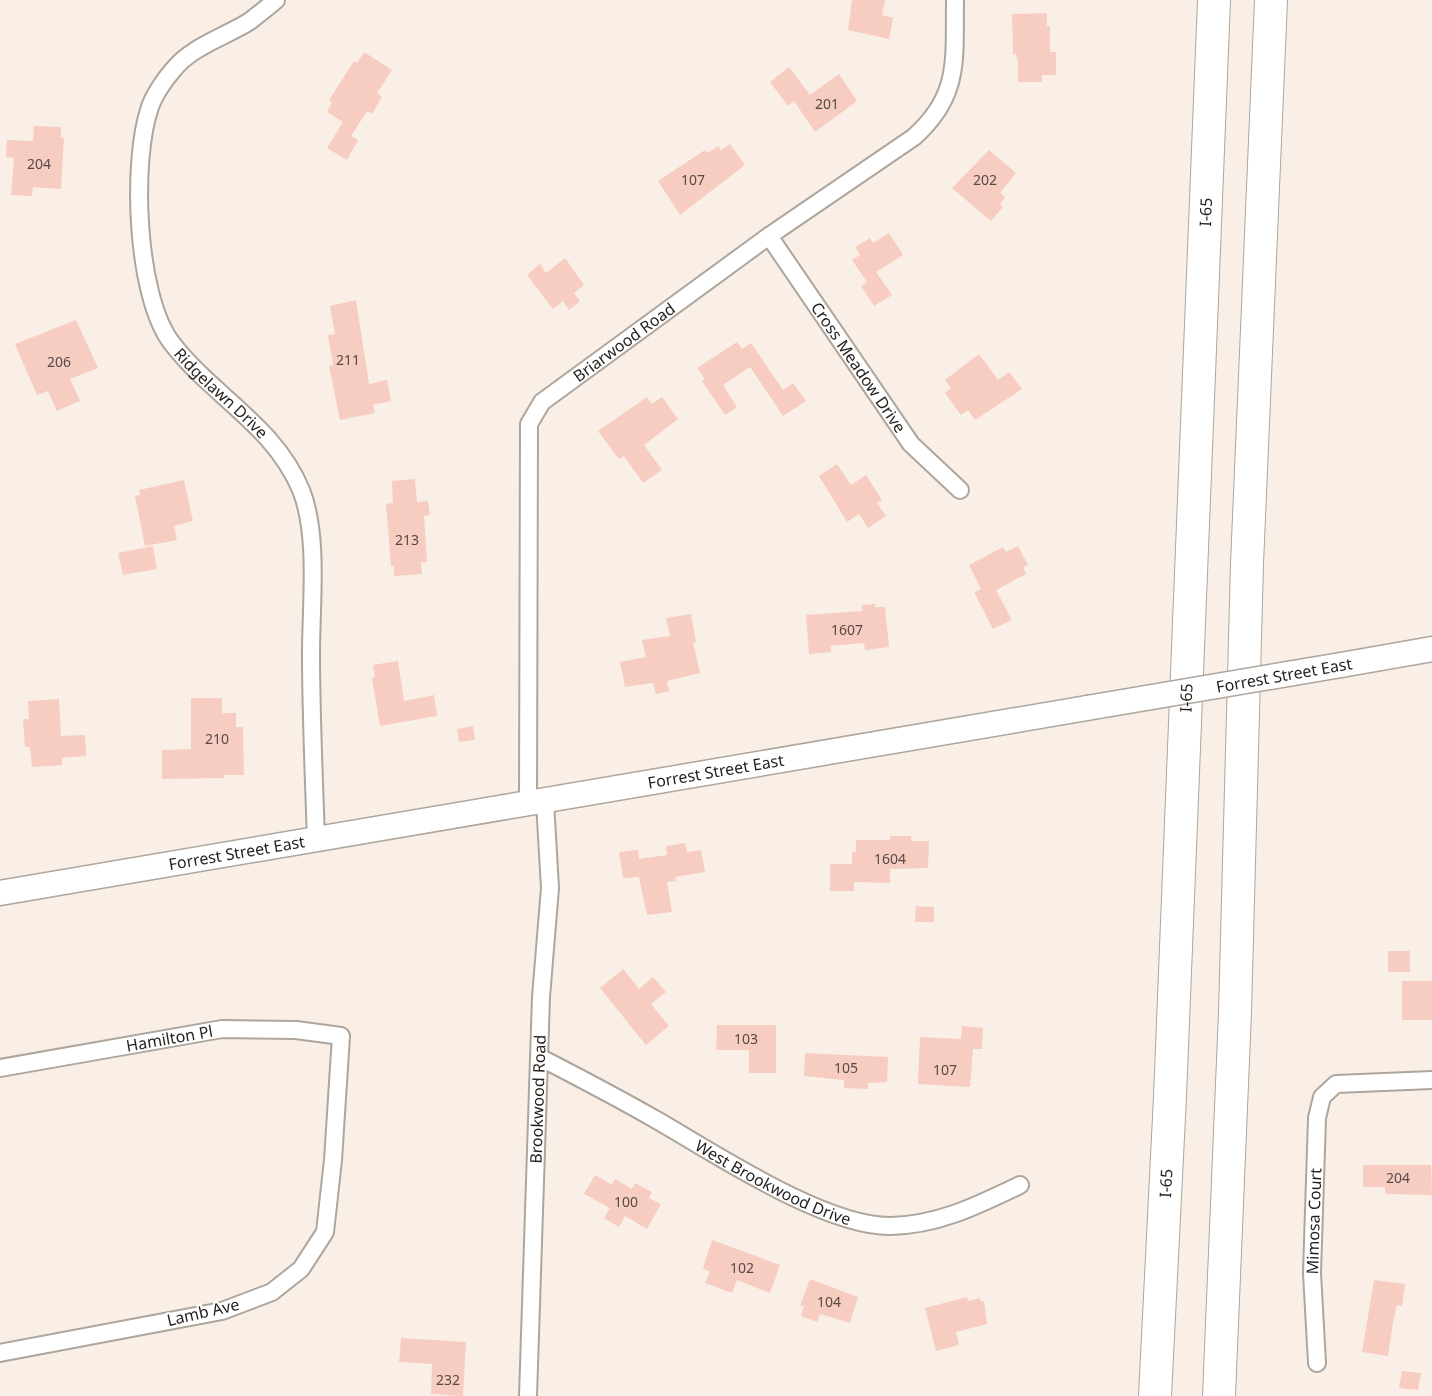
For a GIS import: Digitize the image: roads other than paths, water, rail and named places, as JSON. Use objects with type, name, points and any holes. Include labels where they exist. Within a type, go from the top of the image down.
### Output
[{"type":"highway","name":"I-65","points":[[1155,1396],[1170,1098],[1214,0]]},
{"type":"highway","points":[[1219,1396],[1235,1000],[1247,564],[1271,0]]},
{"type":"street","name":"Ridgelawn Drive","points":[[276,0],[249,21],[209,42],[173,69],[150,106],[141,148],[140,214],[143,258],[151,301],[170,341],[216,390],[250,418],[281,451],[302,491],[311,535],[311,718],[316,841]]},
{"type":"street","name":"Briarwood Road","points":[[537,802],[529,424],[542,402],[769,236],[914,137],[932,122],[944,105],[951,86],[955,0]]},
{"type":"street","name":"Cross Meadow Drive","points":[[769,236],[911,444],[960,490]]},
{"type":"street","name":"Forrest Street East","points":[[0,893],[316,841],[1432,649]]},
{"type":"street","name":"Brookwood Road","points":[[528,1396],[539,1057],[550,888],[537,802]]},
{"type":"street","name":"Hamilton Pl","points":[[0,1068],[222,1029],[296,1030],[341,1036]]},
{"type":"street","name":"Lamb Ave","points":[[0,1353],[222,1311],[272,1292],[301,1269],[325,1232],[333,1160],[341,1036]]},
{"type":"street","name":"West Brookwood Drive","points":[[539,1057],[609,1093],[741,1169],[802,1200],[844,1217],[889,1226],[933,1222],[976,1207],[1020,1185]]},
{"type":"street","name":"Mimosa Court","points":[[1317,1363],[1312,1273],[1317,1118],[1322,1097],[1336,1084],[1432,1080]]}]
